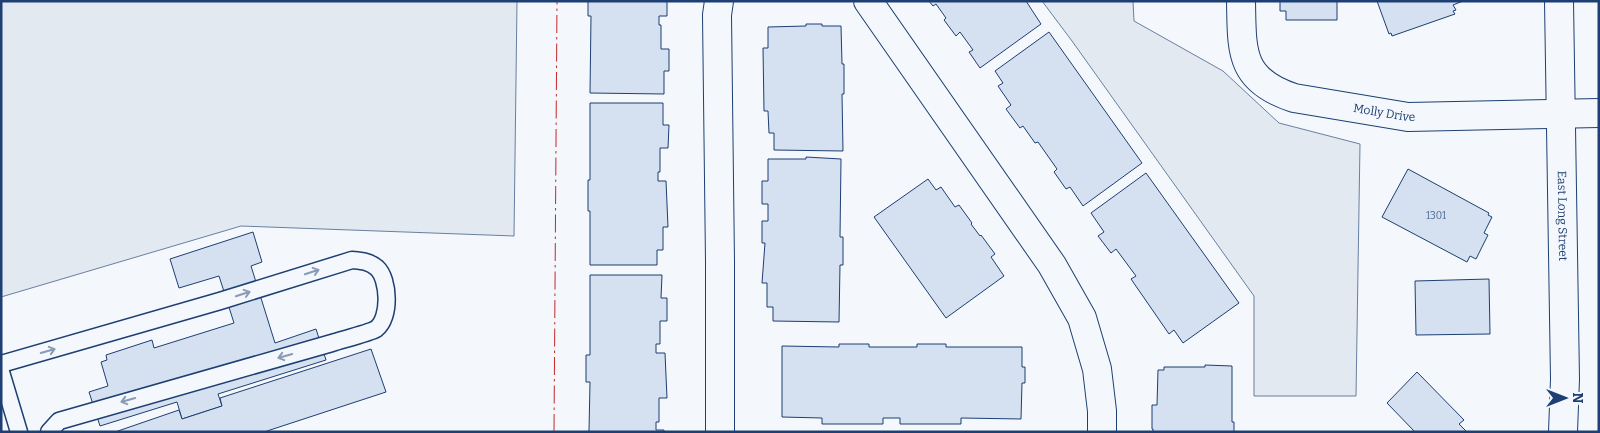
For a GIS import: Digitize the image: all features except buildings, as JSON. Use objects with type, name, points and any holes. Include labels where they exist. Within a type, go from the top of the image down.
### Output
[{"type":"street","points":[[719,1],[717,14],[720,432]]},
{"type":"street","points":[[868,1],[1052,265],[1082,318],[1096,369],[1102,411],[1102,432]]},
{"type":"street","name":"Molly Drive","points":[[1241,1],[1242,44],[1246,62],[1257,78],[1277,93],[1294,98],[1408,117],[1599,113]]},
{"type":"street","name":"East Long Street","points":[[1559,1],[1565,379],[1563,432]]},
{"type":"lane","points":[[1,364],[220,301],[352,260],[368,262],[378,269],[386,289],[387,305],[384,318],[376,328],[332,343],[58,421],[48,432]]},
{"type":"lane","points":[[1,372],[19,432]]},
{"type":"shaded area","points":[[1,1],[517,1],[514,236],[241,226],[1,297]]},
{"type":"shaded area","points":[[1042,1],[1133,1],[1134,21],[1223,71],[1279,123],[1360,144],[1356,396],[1254,396],[1254,296]]},
{"type":"power","points":[[554,432],[557,1]]}]
